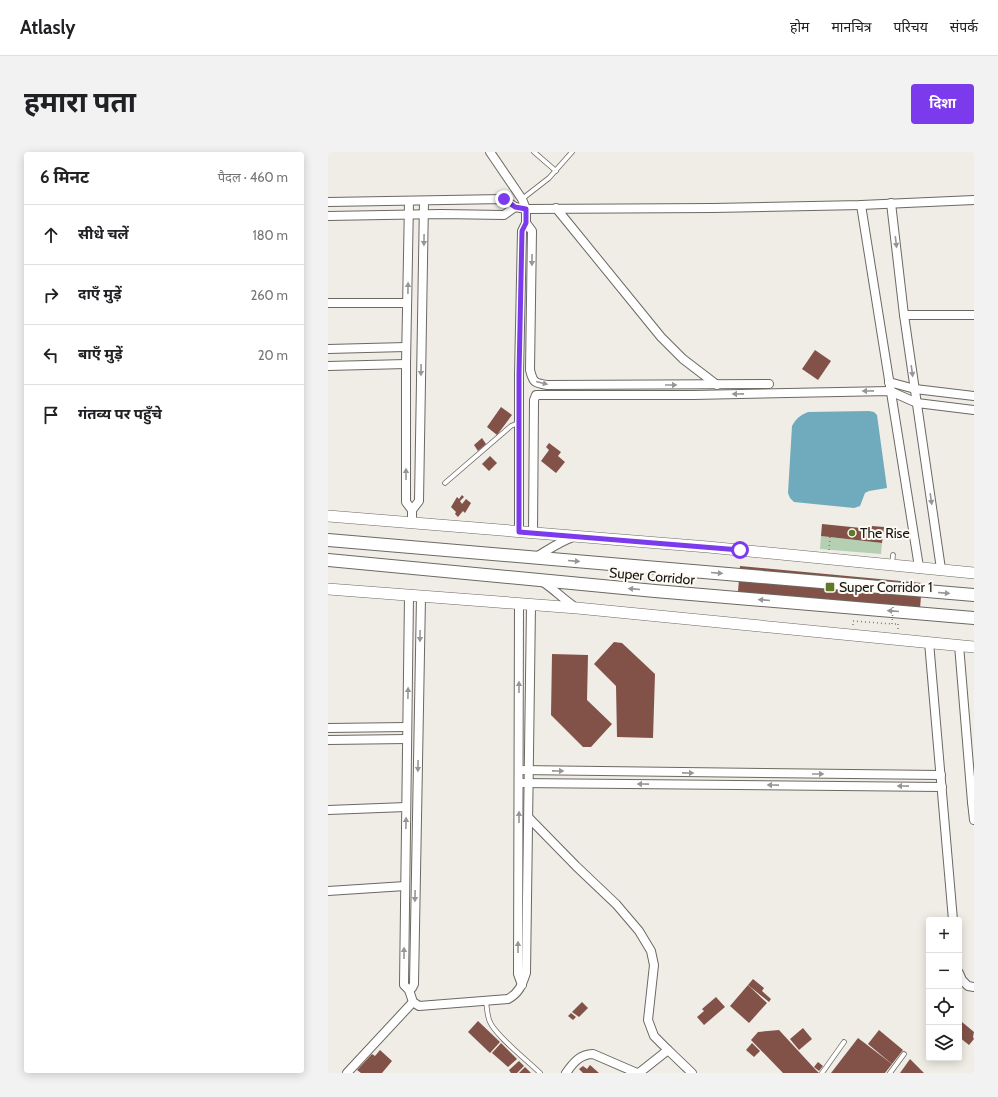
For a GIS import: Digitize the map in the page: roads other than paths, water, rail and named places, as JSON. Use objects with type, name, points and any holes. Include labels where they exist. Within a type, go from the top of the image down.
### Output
[{"type":"main road","name":"Super Corridor","points":[[328,540],[974,596]]},
{"type":"main road","name":"Super Corridor","points":[[328,560],[517,579],[974,618]]},
{"type":"street","points":[[490,152],[522,199],[526,209],[526,223],[522,231],[519,532]]},
{"type":"street","points":[[328,202],[504,199],[515,207],[526,209],[713,208],[861,205],[974,200]]},
{"type":"street","points":[[409,201],[406,347],[406,502],[412,510],[412,523]]},
{"type":"street","points":[[412,510],[419,501],[424,201]]},
{"type":"street","points":[[891,203],[904,315],[941,569]]},
{"type":"street","points":[[861,205],[919,567]]},
{"type":"street","points":[[328,216],[504,215],[515,207]]},
{"type":"street","points":[[556,208],[661,337],[683,359],[717,385]]},
{"type":"street","points":[[526,223],[532,231],[530,370],[533,380],[538,384],[769,384]]},
{"type":"street","points":[[328,303],[407,303]]},
{"type":"street","points":[[904,315],[974,315]]},
{"type":"street","points":[[328,349],[406,347]]},
{"type":"street","points":[[328,366],[406,364]]},
{"type":"street","points":[[889,382],[915,389],[974,396]]},
{"type":"street","points":[[533,533],[534,400],[536,395],[693,395],[890,391],[917,403],[974,410]]},
{"type":"street","points":[[328,516],[828,558],[892,560],[919,567],[974,573]]},
{"type":"street","points":[[535,558],[550,550],[560,542],[573,536]]},
{"type":"street","points":[[542,581],[555,590],[563,599],[577,608]]},
{"type":"street","points":[[328,589],[577,608],[974,647]]},
{"type":"street","points":[[409,596],[404,985],[409,990],[413,1002],[419,1006],[508,999],[519,991],[526,974],[530,783],[531,605]]},
{"type":"street","points":[[409,990],[414,984],[421,597]]},
{"type":"street","points":[[519,604],[518,974],[522,985]]},
{"type":"street","points":[[929,642],[954,917]]},
{"type":"street","points":[[959,646],[974,820]]},
{"type":"street","points":[[328,728],[407,727]]},
{"type":"street","points":[[328,740],[407,739]]},
{"type":"street","points":[[519,770],[941,774]]},
{"type":"street","points":[[519,783],[942,787]]},
{"type":"street","points":[[328,810],[406,807]]},
{"type":"street","points":[[529,818],[616,904],[639,931],[651,951],[654,965],[648,1020],[654,1036],[692,1073]]},
{"type":"street","points":[[328,891],[405,886]]},
{"type":"street","points":[[962,980],[968,986],[974,987]]},
{"type":"street","points":[[347,1073],[413,1002]]},
{"type":"street","points":[[566,1073],[580,1057],[586,1054],[593,1054],[638,1073],[668,1050]]},
{"type":"lane","points":[[534,152],[556,171]]},
{"type":"lane","points":[[522,199],[549,178],[572,152]]},
{"type":"lane","points":[[445,483],[511,426],[519,422]]},
{"type":"lane","points":[[486,1001],[487,1015],[490,1023],[500,1036],[540,1073]]},
{"type":"lane","points":[[822,1073],[844,1042]]},
{"type":"lane","points":[[890,1073],[904,1054]]},
{"type":"water","points":[[808,412],[874,412],[877,415],[887,488],[865,493],[860,506],[854,508],[794,502],[788,493],[792,426],[795,421],[800,416]]},
{"type":"place","name":"The Rise","points":[[852,533]]},
{"type":"place","name":"Super Corridor 1","points":[[830,587]]}]
